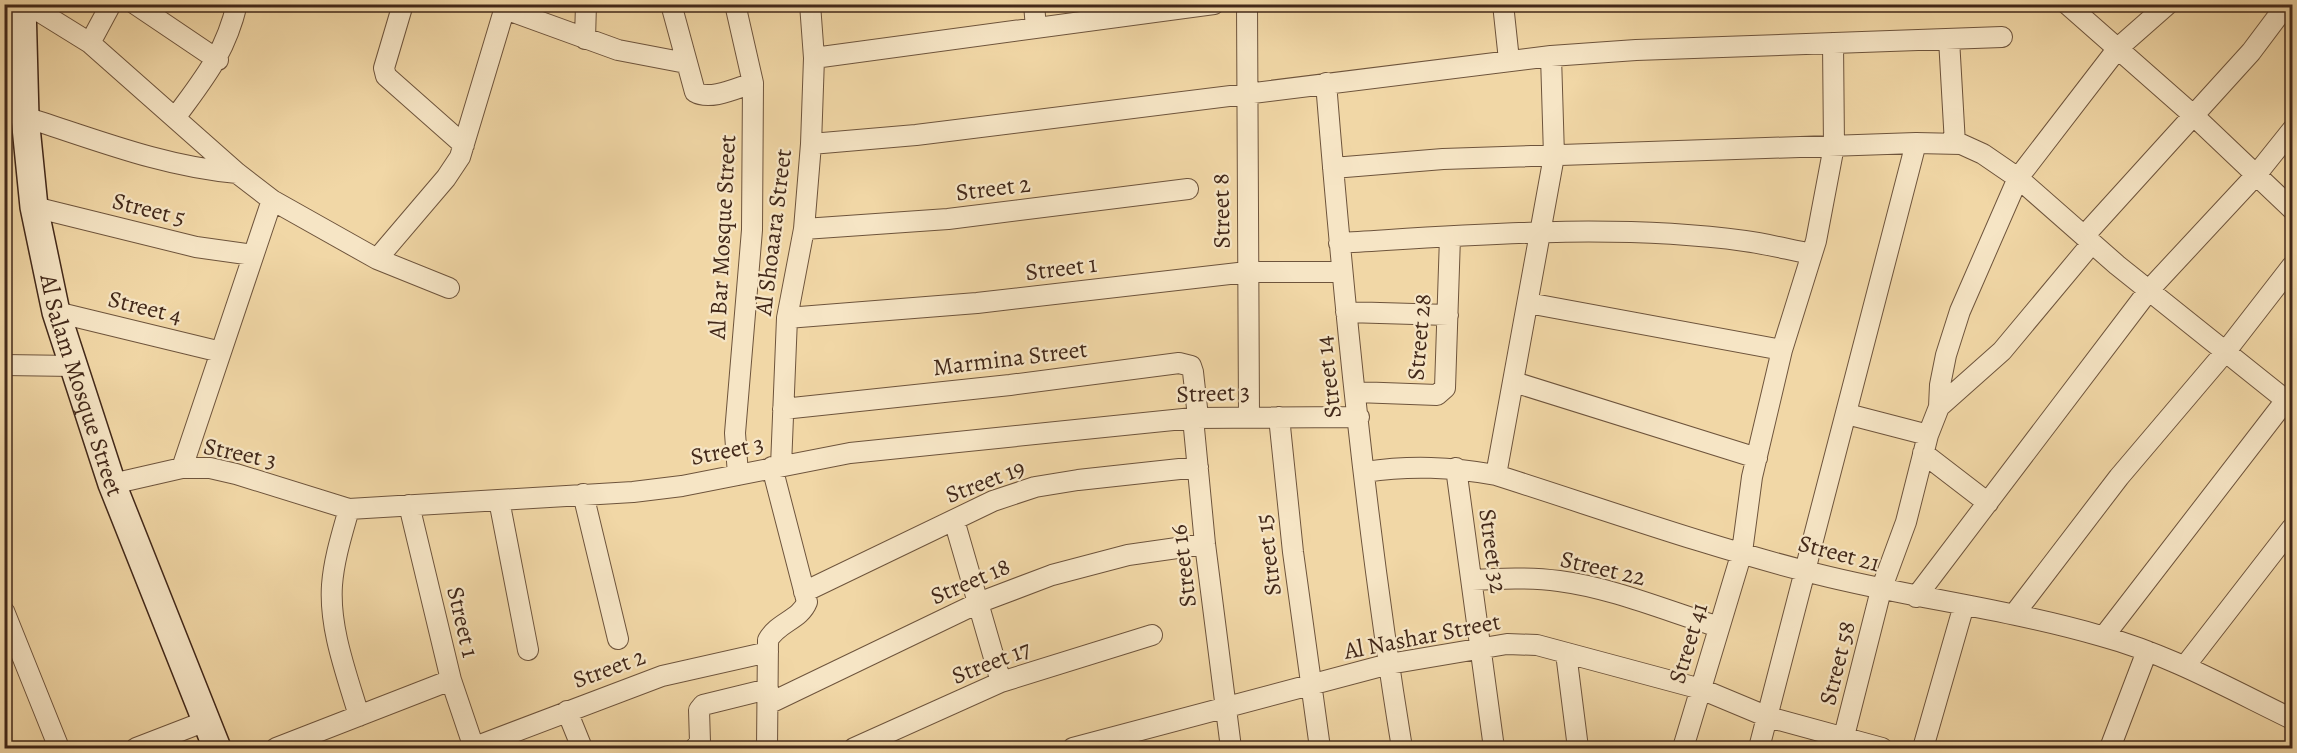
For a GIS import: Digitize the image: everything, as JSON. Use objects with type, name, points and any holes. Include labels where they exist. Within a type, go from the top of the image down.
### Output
[{"type":"street","name":"Al Salam Mosque Street","points":[[22,4],[18,109],[34,207],[56,312],[112,484],[217,748]]},
{"type":"street","points":[[27,4],[90,43],[237,173],[272,200],[377,259],[448,288]]},
{"type":"street","points":[[90,43],[111,4]]},
{"type":"street","points":[[135,4],[218,60]]},
{"type":"street","points":[[175,118],[218,60],[231,31],[237,4]]},
{"type":"street","points":[[403,4],[384,68],[386,76],[464,145]]},
{"type":"street","points":[[585,39],[586,4]]},
{"type":"street","points":[[671,4],[695,92],[702,96],[753,83]]},
{"type":"street","name":"Al Bar Mosque Street","points":[[735,4],[753,83],[752,230],[736,412],[738,475]]},
{"type":"street","name":"Al Shoaara Street","points":[[777,466],[783,410],[787,318],[804,229],[811,144],[814,58],[810,4]]},
{"type":"street","points":[[1034,4],[1036,28]]},
{"type":"street","points":[[814,58],[1214,4]]},
{"type":"street","name":"Street 8","points":[[1247,4],[1245,93],[1249,417]]},
{"type":"street","points":[[1503,4],[1509,60]]},
{"type":"street","points":[[2067,4],[2193,115],[2292,210]]},
{"type":"street","points":[[1939,406],[1940,385],[1946,355],[1960,311],[2018,178],[2118,48],[2168,4]]},
{"type":"street","points":[[1939,406],[2002,351],[2088,240],[2193,115],[2251,52],[2287,4]]},
{"type":"street","points":[[377,259],[453,168],[464,145],[505,7],[585,39],[652,58],[686,63]]},
{"type":"street","points":[[811,144],[893,138],[1551,56],[2002,37]]},
{"type":"street","points":[[1949,39],[1955,144]]},
{"type":"street","name":"Street 41","points":[[1683,748],[1742,552],[1757,458],[1782,350],[1812,254],[1834,146],[1833,43]]},
{"type":"street","points":[[1496,475],[1554,156],[1551,56]]},
{"type":"street","name":"Street 14","points":[[1326,83],[1346,312],[1389,664],[1402,748]]},
{"type":"street","points":[[18,109],[184,166],[237,173]]},
{"type":"street","points":[[1916,597],[2149,290],[2256,175],[2292,130]]},
{"type":"street","points":[[1759,748],[1916,143]]},
{"type":"street","points":[[1333,168],[1443,159],[1916,143],[1955,144],[1983,154],[2018,178],[2088,240],[2289,403],[2104,636]]},
{"type":"street","name":"Street 2","points":[[804,229],[948,219],[1188,189]]},
{"type":"street","points":[[182,468],[272,200]]},
{"type":"street","name":"Street 5","points":[[34,207],[196,247],[254,255]]},
{"type":"street","points":[[1339,243],[1541,232],[1657,235],[1745,241],[1812,254]]},
{"type":"street","name":"Street 28","points":[[1356,392],[1437,395],[1442,393],[1446,382],[1450,237]]},
{"type":"street","points":[[2015,613],[2119,477],[2226,351],[2292,266]]},
{"type":"street","name":"Street 1","points":[[787,318],[977,303],[1247,272],[1342,272]]},
{"type":"street","points":[[1528,303],[1782,350]]},
{"type":"street","name":"Street 4","points":[[56,312],[221,352]]},
{"type":"street","points":[[1346,312],[1448,315]]},
{"type":"street","name":"Marmina Street","points":[[783,410],[1010,385],[1179,363],[1191,366],[1193,372],[1195,418]]},
{"type":"street","points":[[4,365],[73,366]]},
{"type":"street","points":[[1514,382],[1757,458]]},
{"type":"street","name":"Street 58","points":[[1843,744],[1881,591],[1906,522],[1926,444],[1939,406]]},
{"type":"street","points":[[1847,414],[1926,444],[1988,503]]},
{"type":"street","name":"Street 15","points":[[1279,417],[1293,552],[1320,748]]},
{"type":"street","name":"Street 3","points":[[112,484],[182,468],[210,468],[349,509],[410,506],[663,488],[777,466],[885,449],[1195,418],[1359,417]]},
{"type":"street","name":"Street 16","points":[[1195,418],[1205,544],[1231,748]]},
{"type":"street","points":[[767,748],[768,640],[773,630],[803,611],[807,602],[777,466]]},
{"type":"street","name":"Street 21","points":[[1365,472],[1409,466],[1456,468],[1496,475],[1806,572],[1881,591],[2015,613],[2104,636],[2185,666],[2292,719]]},
{"type":"street","name":"Street 19","points":[[804,592],[993,501],[1035,487],[1198,467]]},
{"type":"street","name":"Street 32","points":[[1456,468],[1494,748]]},
{"type":"street","points":[[583,494],[618,639]]},
{"type":"street","points":[[499,500],[528,650]]},
{"type":"street","name":"Street 1","points":[[410,506],[451,681],[473,748]]},
{"type":"street","points":[[349,509],[332,587],[335,624],[359,716]]},
{"type":"street","points":[[954,520],[1001,682]]},
{"type":"street","points":[[2185,666],[2292,528]]},
{"type":"street","name":"Street 18","points":[[768,697],[978,603],[1052,575],[1128,555],[1205,544]]},
{"type":"street","name":"Street 22","points":[[1472,580],[1515,577],[1560,581],[1605,591],[1719,627]]},
{"type":"street","points":[[1923,748],[1964,605]]},
{"type":"street","points":[[4,611],[8,631],[59,748]]},
{"type":"street","name":"Street 17","points":[[854,748],[1001,682],[1152,635]]},
{"type":"street","name":"Al Nashar Street","points":[[1073,748],[1389,664],[1507,644],[1527,645],[1566,653],[1701,689],[1768,717],[1843,744],[1881,748]]},
{"type":"street","name":"Street 2","points":[[473,748],[662,676],[768,651]]},
{"type":"street","points":[[2110,748],[2147,651]]},
{"type":"street","points":[[1566,653],[1578,748]]},
{"type":"street","points":[[276,748],[451,681]]},
{"type":"street","points":[[695,748],[700,742],[699,710],[703,705],[768,697]]},
{"type":"street","points":[[567,711],[582,748]]},
{"type":"street","points":[[136,748],[206,721]]}]
